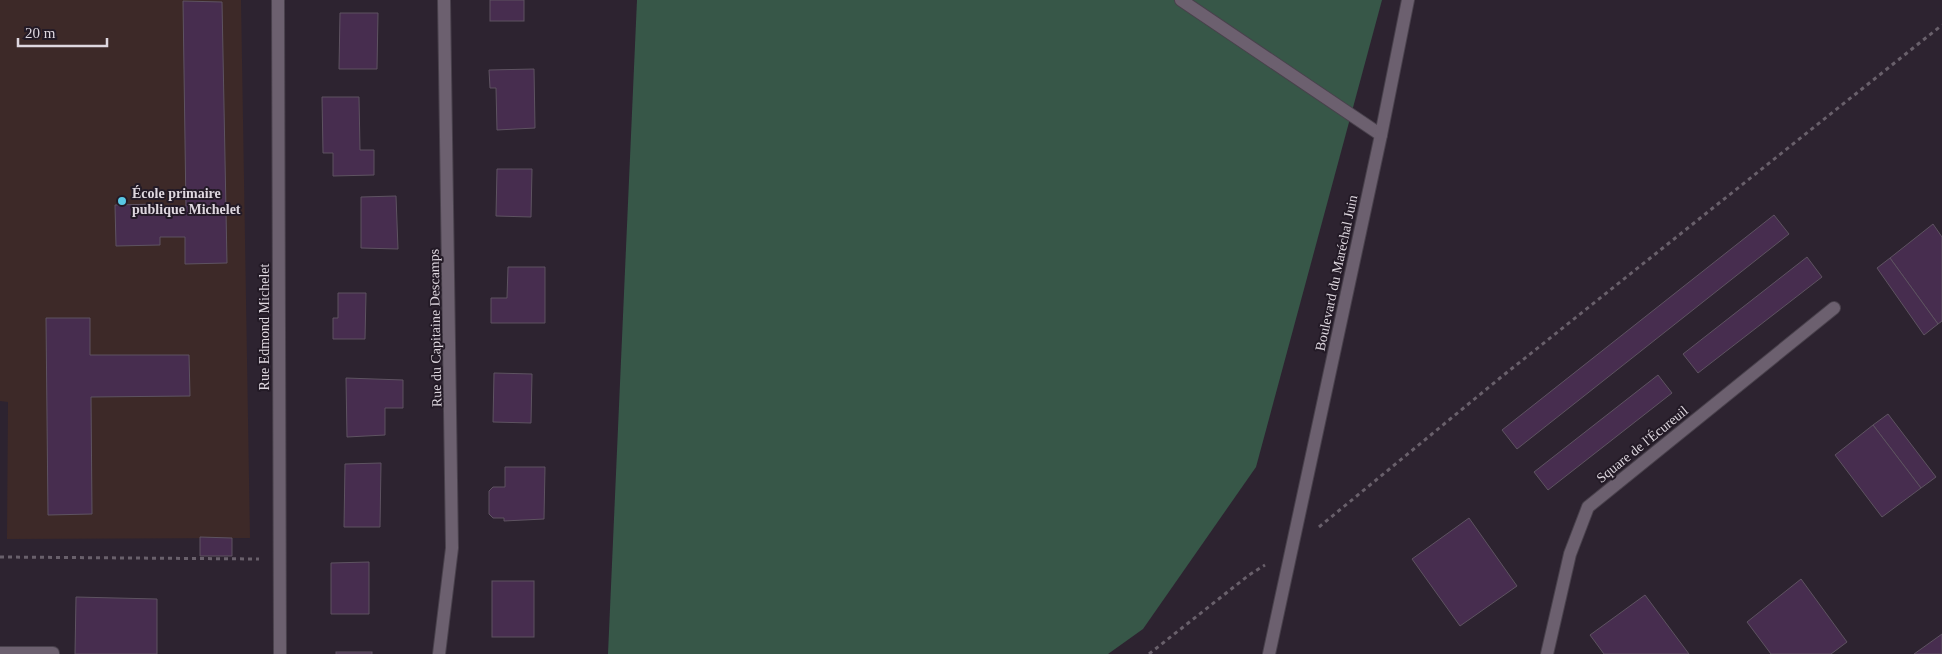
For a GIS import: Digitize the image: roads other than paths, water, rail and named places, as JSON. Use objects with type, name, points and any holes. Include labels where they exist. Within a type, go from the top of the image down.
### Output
[{"type":"street","name":"Rue Edmond Michelet","points":[[278,0],[280,654]]},
{"type":"street","name":"Rue du Capitaine Descamps","points":[[439,654],[452,548],[444,0]]},
{"type":"street","points":[[1181,0],[1381,135]]},
{"type":"street","name":"Boulevard du Maréchal Juin","points":[[1269,654],[1381,135],[1408,0]]},
{"type":"street","name":"Square de l'Écureuil","points":[[1547,654],[1570,554],[1588,508],[1834,308]]},
{"type":"street","points":[[0,653],[53,653]]},
{"type":"place","name":"École primaire publique Michelet","points":[[122,201]]}]
